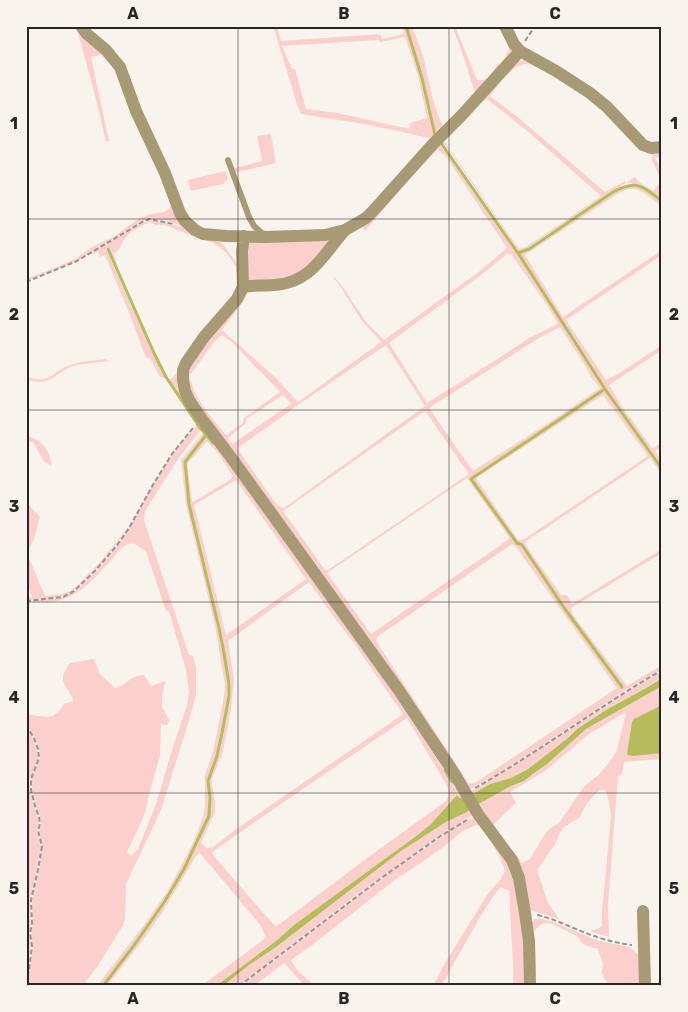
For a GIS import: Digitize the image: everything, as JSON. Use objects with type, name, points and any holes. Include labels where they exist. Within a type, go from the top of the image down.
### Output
[{"type":"street","points":[[81,26],[87,34],[106,50],[120,67],[136,111],[158,158],[180,213],[185,221],[203,234],[266,237],[325,235],[345,230],[366,218],[432,144],[462,115],[520,51]]},
{"type":"street","points":[[504,26],[520,51],[590,93],[607,107],[643,145],[651,148],[662,147]]},
{"type":"street","points":[[243,287],[274,285],[299,279],[321,261],[345,230]]},
{"type":"street","points":[[244,236],[242,251],[243,287],[237,299],[204,337],[186,363],[183,370],[185,391],[202,419],[398,689],[477,811],[512,860],[519,878],[525,913],[529,941],[530,986]]},
{"type":"street","points":[[643,911],[645,986]]},
{"type":"lane","points":[[228,160],[248,216],[254,226],[266,237]]},
{"type":"path","points":[[520,51],[535,26]]},
{"type":"path","points":[[26,282],[77,261],[144,221],[150,219],[175,224]]},
{"type":"path","points":[[26,601],[63,596],[74,591],[96,570],[129,528],[172,454],[202,419]]},
{"type":"path","points":[[467,793],[533,753],[621,694],[662,670]]},
{"type":"path","points":[[26,725],[38,749],[39,758],[31,779],[31,790],[39,817],[38,832],[42,846],[31,900],[32,923],[30,933],[32,946],[26,979]]},
{"type":"path","points":[[240,986],[357,896],[477,811]]},
{"type":"path","points":[[525,913],[550,918],[609,941],[644,946]]},
{"type":"shaded area","points":[[76,26],[114,63],[183,226],[159,219],[144,220],[77,261],[26,281],[26,279],[75,259],[94,246],[115,236],[138,219],[164,212],[172,204],[116,70],[104,54],[91,57],[109,141],[106,142]]},
{"type":"shaded area","points":[[273,26],[277,26],[281,41],[380,34],[382,39],[404,34],[402,26],[405,26],[436,135],[423,78],[407,26],[412,26],[422,53],[436,111],[444,129],[370,211],[342,229],[267,234],[256,227],[269,232],[333,229],[359,218],[430,138],[364,124],[301,114]],"holes":[[[405,37],[418,76],[427,118],[410,123],[410,129],[337,113],[306,109],[295,69],[292,69],[282,46],[378,40],[381,42]]]},
{"type":"shaded area","points":[[452,26],[455,26],[477,80],[484,80],[492,74],[497,64],[502,65],[510,46],[512,48],[508,59],[476,96],[464,58]]},
{"type":"shaded area","points":[[530,59],[546,68],[544,71],[531,65],[520,65],[505,77],[490,96],[520,119],[605,192],[625,181],[626,183],[527,248],[519,251],[449,150],[443,143],[440,142],[440,144],[518,253],[604,389],[471,479],[516,543],[521,546],[622,688],[522,545],[517,543],[472,479],[605,390],[662,471],[662,475],[650,458],[525,542],[561,595],[567,595],[572,604],[662,549],[662,553],[571,608],[573,615],[627,686],[662,665],[662,669],[621,693],[496,775],[468,790],[395,680],[192,403],[186,390],[185,381],[191,360],[200,347],[244,292],[251,288],[222,330],[275,377],[298,402],[381,342],[362,321],[334,277],[366,322],[384,340],[480,271],[507,248],[447,158],[438,149],[365,231],[362,228],[365,222],[377,211],[423,158],[509,68],[519,61]],"holes":[[[487,99],[531,134],[601,196],[526,247],[519,249],[444,141],[480,103]],[[507,254],[511,254],[558,324],[529,338],[427,403],[389,343]],[[560,327],[600,388],[473,471],[429,408],[539,338]],[[222,335],[233,343],[280,392],[244,418],[243,423],[226,435],[195,393],[189,378],[189,374],[192,373],[214,342]],[[386,345],[425,406],[284,508],[277,505],[238,448]],[[283,395],[291,404],[232,444],[228,438],[246,423],[246,419]],[[603,395],[648,456],[523,540],[518,540],[476,478]],[[425,411],[469,474],[328,570],[325,570],[283,511]],[[467,478],[509,537],[508,540],[371,634],[327,573]],[[512,544],[617,688],[475,783],[469,784],[376,641],[377,637]]]},
{"type":"shaded area","points":[[271,134],[276,163],[233,173],[232,169],[262,161],[257,136]]},
{"type":"shaded area","points":[[662,149],[662,156],[655,158],[662,170],[662,200],[639,184],[626,183],[635,177],[653,191],[660,183],[661,180],[652,160],[651,150]]},
{"type":"shaded area","points":[[225,171],[228,179],[223,184],[191,191],[188,180]]},
{"type":"shaded area","points":[[631,185],[651,194],[662,202],[662,206],[641,191],[634,189],[626,190],[525,255],[563,317],[662,250],[662,255],[566,320],[606,380],[662,345],[662,350],[609,385],[652,448],[662,443],[662,447],[655,451],[662,462],[662,468],[606,389],[519,253],[530,249],[613,193]]},
{"type":"shaded area","points":[[151,220],[183,227],[222,243],[235,261],[239,271],[239,291],[183,364],[197,422],[168,379],[174,377],[188,352],[227,304],[237,287],[236,267],[226,252],[212,242],[165,225],[155,225],[150,222],[130,233],[114,254],[120,274],[108,248],[106,249],[153,354],[166,378],[160,377],[150,358],[146,358],[105,255],[100,257],[98,252],[92,253],[136,226]]},
{"type":"shaded area","points":[[334,237],[300,275],[245,284],[248,239]]},
{"type":"shaded area","points":[[105,359],[110,361],[73,366],[47,380],[30,380],[26,384],[26,376],[34,379],[46,378],[70,365]]},
{"type":"shaded area","points":[[200,421],[230,459],[307,564],[431,742],[466,797],[464,799],[456,796],[431,824],[419,834],[294,925],[276,941],[216,986],[201,986],[263,940],[265,936],[261,926],[200,853],[196,856],[162,913],[143,940],[107,986],[104,986],[166,902],[185,869],[209,816],[211,796],[209,781],[223,733],[230,684],[220,627],[190,504],[185,462],[206,437],[218,449],[370,659],[418,728],[455,788],[457,788],[419,727],[372,658],[219,448],[198,424]],"holes":[[[207,441],[233,476],[193,502],[187,464]],[[236,480],[306,579],[226,635],[194,505]],[[309,582],[403,714],[213,847],[207,848],[201,843],[215,812],[212,779],[223,752],[234,680],[228,641]],[[407,718],[447,786],[449,794],[446,801],[277,926],[273,924],[212,852]]]},
{"type":"shaded area","points":[[197,425],[201,430],[180,456],[155,495],[145,512],[144,520],[189,655],[193,656],[196,667],[196,695],[190,717],[161,810],[126,884],[125,920],[97,967],[86,981],[86,986],[26,986],[33,946],[31,933],[33,923],[32,900],[42,846],[39,832],[40,817],[32,789],[32,779],[40,758],[39,749],[35,737],[26,723],[26,714],[46,717],[53,716],[64,704],[73,701],[63,680],[70,663],[94,659],[100,674],[115,688],[131,678],[144,675],[151,686],[165,681],[162,706],[169,720],[167,725],[161,723],[160,755],[144,816],[127,852],[131,856],[138,849],[156,804],[187,705],[189,693],[186,670],[169,611],[166,611],[146,551],[133,543],[121,548],[95,578],[78,592],[59,600],[47,602],[33,601],[63,597],[74,592],[97,571],[119,544],[173,454]]},
{"type":"shaded area","points":[[203,433],[205,435],[184,461],[184,466],[188,504],[219,628],[228,684],[222,733],[207,781],[209,797],[208,816],[184,868],[165,901],[102,986],[97,986],[167,892],[193,843],[203,817],[205,775],[213,752],[225,685],[215,626],[186,504],[181,460]]},
{"type":"shaded area","points":[[26,436],[32,437],[44,446],[52,465],[43,460],[33,442],[26,441]]},
{"type":"shaded area","points":[[28,504],[40,517],[34,539],[27,554],[45,596],[62,594],[78,585],[101,561],[128,527],[100,565],[74,590],[56,597],[26,600],[26,597],[32,597],[26,582],[26,505]]},
{"type":"shaded area","points":[[662,671],[662,678],[577,729],[528,769],[511,778],[490,784],[471,795],[469,792],[518,763]]},
{"type":"shaded area","points":[[662,678],[662,686],[586,729],[547,764],[524,781],[477,805],[471,795],[490,784],[511,778],[528,769],[577,729]]},
{"type":"shaded area","points":[[662,686],[662,759],[624,762],[622,775],[618,776],[608,905],[609,937],[590,931],[600,928],[602,925],[611,816],[605,790],[599,790],[587,803],[579,818],[564,827],[537,870],[548,903],[559,919],[530,910],[511,852],[515,853],[522,863],[530,859],[550,828],[559,823],[583,788],[600,774],[617,750],[626,712],[589,734],[545,771],[510,792],[516,803],[493,825],[477,805],[509,787],[521,783],[547,764],[586,729]]},
{"type":"shaded area","points":[[662,701],[662,753],[628,755],[632,722],[634,719],[658,707]]},
{"type":"shaded area","points":[[26,727],[33,738],[37,750],[38,758],[30,779],[30,790],[38,817],[37,831],[41,846],[30,900],[31,923],[29,933],[31,946],[26,976]]},
{"type":"shaded area","points":[[457,795],[464,799],[471,808],[467,812],[446,822],[401,851],[223,986],[216,986],[276,941],[294,925],[419,834],[431,824]]},
{"type":"shaded area","points":[[471,808],[474,814],[439,836],[356,895],[238,986],[223,986],[401,851]]},
{"type":"shaded area","points":[[474,817],[512,868],[522,910],[526,986],[513,986],[509,891],[501,887],[479,919],[441,986],[433,986],[487,895],[505,871],[491,842],[480,826],[476,825],[463,831],[442,848],[396,879],[291,960],[298,971],[315,986],[305,986],[284,963],[254,986],[241,986],[402,864],[462,823]]},
{"type":"shaded area","points":[[539,918],[599,941],[630,947],[639,955],[642,986],[611,986],[605,980],[602,972],[603,964],[598,949],[583,944],[577,936],[550,923],[540,926],[534,934],[535,986],[532,922]]},
{"type":"waterway","points":[[406,26],[422,78],[435,135]]},
{"type":"waterway","points":[[441,143],[518,253],[605,389],[662,469]]},
{"type":"waterway","points":[[518,253],[529,249],[621,188],[634,185],[639,186],[662,201]]},
{"type":"waterway","points":[[108,249],[166,377],[196,422]]},
{"type":"waterway","points":[[605,389],[471,479],[517,543],[522,545],[565,609],[622,687]]},
{"type":"waterway","points":[[197,424],[213,443]]},
{"type":"waterway","points":[[103,986],[165,901],[184,869],[209,816],[210,797],[208,781],[217,756],[222,733],[229,696],[229,684],[219,628],[189,504],[185,462],[206,435]]},
{"type":"waterway","points":[[445,770],[452,782]]}]
